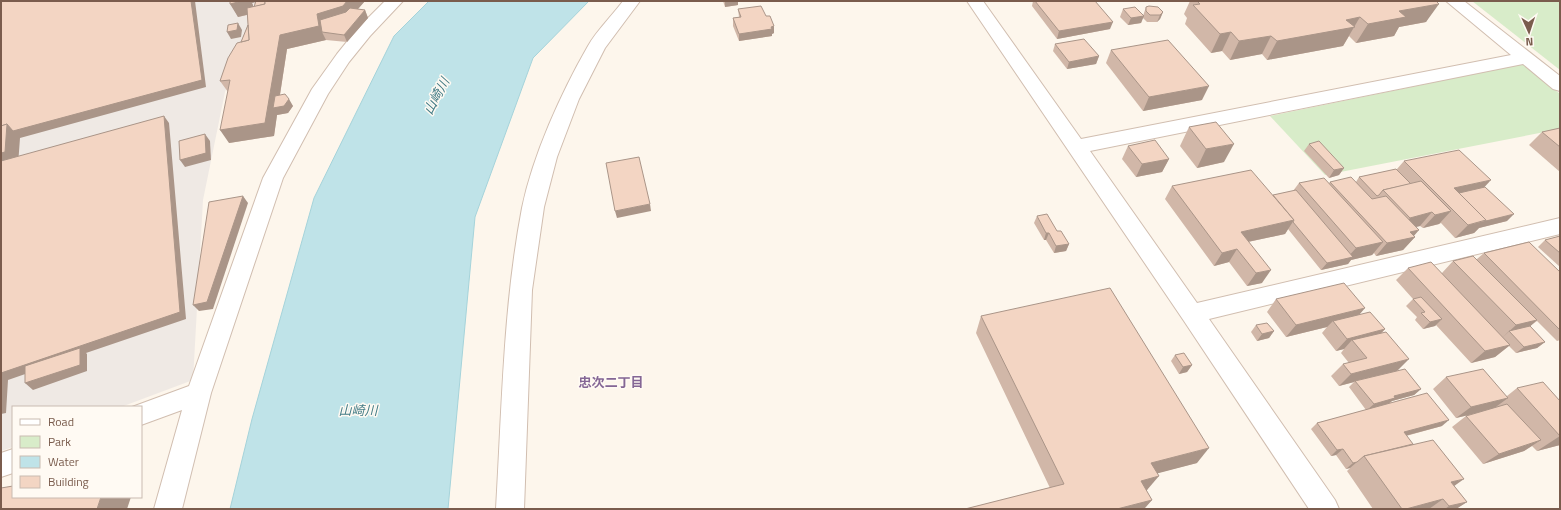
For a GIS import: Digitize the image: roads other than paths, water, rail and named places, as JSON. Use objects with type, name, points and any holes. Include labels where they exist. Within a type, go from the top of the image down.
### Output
[{"type":"street","points":[[168,509],[199,394],[273,178],[319,93],[343,58],[364,32],[395,1]]},
{"type":"street","points":[[510,509],[521,290],[533,207],[547,156],[570,99],[597,46],[632,1]]},
{"type":"street","points":[[975,1],[1325,509]]},
{"type":"street","points":[[1454,1],[1560,85]]},
{"type":"street","points":[[1076,147],[1526,58]]},
{"type":"street","points":[[1192,314],[1560,226]]},
{"type":"street","points":[[142,414],[199,394]]},
{"type":"street","points":[[1,465],[12,461]]},
{"type":"water","name":"山崎川","points":[[429,1],[589,1],[533,58],[475,217],[448,509],[230,509],[252,419],[314,198],[394,36]]},
{"type":"district","name":"忠次二丁目","points":[[611,382]]}]
